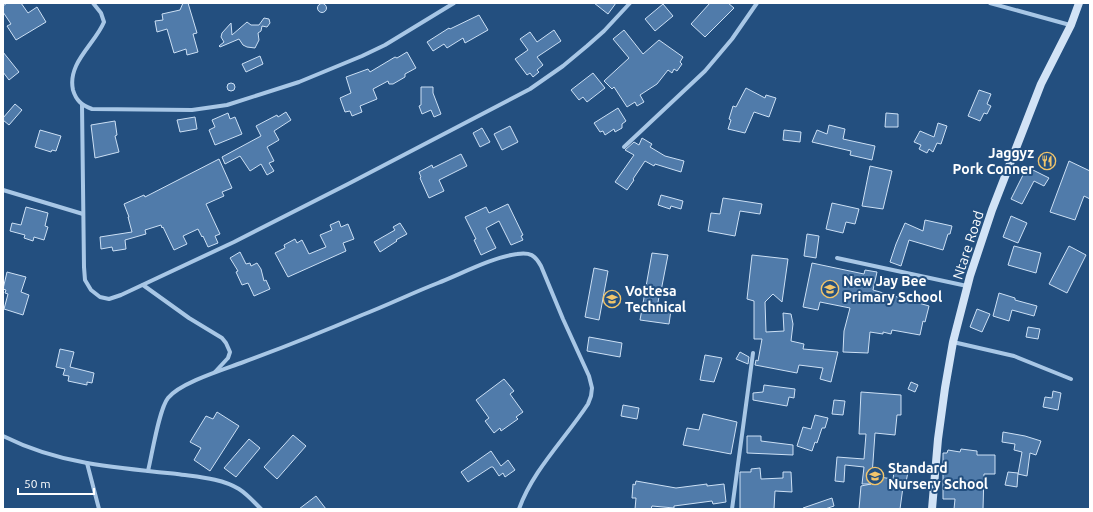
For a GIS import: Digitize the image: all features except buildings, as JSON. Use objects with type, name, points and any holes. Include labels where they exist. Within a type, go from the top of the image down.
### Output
[{"type":"main road","name":"Ntare Road","points":[[932,509],[938,439],[945,388],[954,342],[968,286],[992,210],[1041,84],[1071,25],[1079,3]]},
{"type":"street","points":[[93,3],[101,13],[104,22],[79,60],[74,72],[72,84],[75,96],[82,105],[92,109],[192,110],[227,105],[299,82],[385,45],[454,3]]},
{"type":"street","points":[[82,105],[85,280],[91,290],[100,296],[110,299],[263,227],[530,89],[563,66],[587,46],[604,31],[630,3]]},
{"type":"street","points":[[624,147],[705,71],[732,38],[757,3]]},
{"type":"street","points":[[990,3],[1071,25]]},
{"type":"street","points":[[3,190],[83,214]]},
{"type":"street","points":[[148,471],[162,408],[168,397],[180,388],[302,340],[412,293],[495,260],[516,254],[526,253],[532,254],[541,266],[589,376],[592,388],[588,404],[533,480],[519,509]]},
{"type":"street","points":[[837,258],[968,286]]},
{"type":"street","points":[[142,285],[189,318],[222,338],[230,352],[228,358],[214,374]]},
{"type":"street","points":[[954,342],[1014,356],[1071,379]]},
{"type":"street","points":[[732,509],[753,353]]},
{"type":"street","points":[[3,436],[54,456],[87,463],[196,477],[225,483],[248,496],[261,509]]},
{"type":"street","points":[[87,463],[99,509]]},
{"type":"place","name":"Jaggyz Pork Conner","points":[[1047,161]]},
{"type":"place","name":"New Jay Bee Primary School","points":[[830,289]]},
{"type":"place","name":"Vottesa Technical","points":[[612,299]]},
{"type":"place","name":"Standard Nursery School","points":[[875,476]]}]
